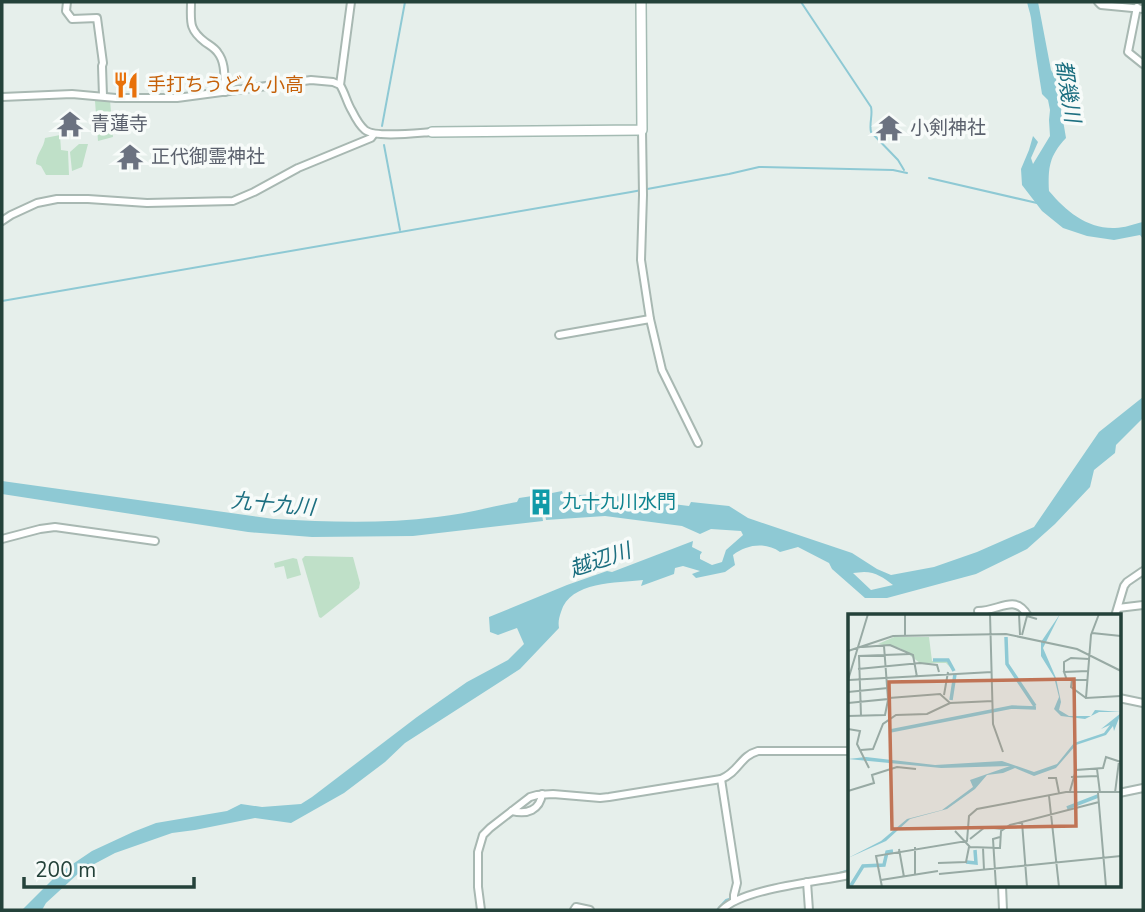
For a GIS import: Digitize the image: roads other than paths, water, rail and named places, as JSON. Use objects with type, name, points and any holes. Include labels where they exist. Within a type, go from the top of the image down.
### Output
[{"type":"street","points":[[67,2],[66,11],[72,19],[97,18],[103,63],[103,96]]},
{"type":"street","points":[[191,2],[192,29],[219,53],[223,62],[225,92]]},
{"type":"street","points":[[340,85],[351,2]]},
{"type":"street","points":[[641,2],[641,260],[650,320],[662,370],[698,443]]},
{"type":"street","points":[[1098,2],[1101,5],[1140,8],[1128,52],[1143,64]]},
{"type":"street","points":[[2,97],[72,94],[177,98],[307,80],[340,85],[360,124],[374,134],[642,131]]},
{"type":"street","points":[[2,221],[37,203],[57,199],[147,203],[233,201],[298,168],[371,138],[374,134]]},
{"type":"street","points":[[559,335],[650,320]]},
{"type":"street","points":[[2,539],[55,527],[155,541]]},
{"type":"street","points":[[1116,614],[1127,582],[1143,571]]},
{"type":"street","points":[[978,611],[1015,603],[1027,614]]},
{"type":"street","points":[[1118,608],[1143,605]]},
{"type":"street","points":[[1120,698],[1143,703]]},
{"type":"street","points":[[481,910],[478,852],[481,840],[490,828],[530,797],[542,794],[600,798],[721,779],[732,775],[746,756],[758,751],[848,751]]},
{"type":"street","points":[[721,779],[737,883],[734,901]]},
{"type":"street","points":[[1120,793],[1143,788]]},
{"type":"street","points":[[512,811],[523,813],[535,809],[541,802],[542,794]]},
{"type":"street","points":[[722,910],[734,901],[779,887],[848,875]]},
{"type":"street","points":[[807,883],[809,910]]},
{"type":"street","points":[[1002,888],[1003,910]]},
{"type":"street","points":[[574,910],[576,907],[590,910]]},
{"type":"water","points":[[1027,2],[1038,2],[1051,70],[1056,79],[1066,138],[1051,163],[1049,191],[1070,212],[1095,225],[1118,228],[1143,222],[1143,239],[1140,235],[1114,240],[1087,236],[1063,228],[1042,211],[1022,185],[1021,169],[1033,136],[1038,142],[1031,158],[1033,164],[1050,136],[1050,110],[1048,100],[1042,94]]},
{"type":"water","points":[[1143,397],[1143,418],[1116,445],[1115,453],[1094,470],[1090,487],[1027,549],[976,574],[887,598],[865,598],[832,569],[829,563],[798,547],[780,552],[769,547],[756,546],[744,548],[733,555],[735,565],[725,572],[696,578],[692,574],[700,571],[683,566],[675,568],[674,574],[641,586],[643,580],[608,583],[584,589],[566,602],[560,616],[559,628],[520,669],[405,743],[344,793],[291,823],[255,818],[172,833],[115,853],[81,871],[46,903],[42,910],[22,910],[58,874],[92,851],[156,823],[227,811],[241,804],[262,807],[301,804],[467,682],[508,660],[524,644],[517,628],[498,635],[490,632],[489,617],[567,585],[607,571],[612,572],[693,541],[692,547],[702,552],[700,559],[712,565],[722,562],[726,550],[743,535],[741,531],[711,529],[700,534],[682,526],[605,516],[546,520],[542,495],[562,491],[564,497],[595,495],[689,506],[691,502],[729,506],[748,518],[852,553],[891,575],[934,567],[1034,527],[1099,432]],"holes":[[[868,572],[880,576],[893,585],[871,590],[853,573]]]},
{"type":"water","points":[[2,481],[274,519],[335,522],[396,521],[447,516],[539,495],[543,521],[413,536],[312,537],[248,532],[2,494]]},
{"type":"waterway","points":[[382,126],[405,2]]},
{"type":"waterway","points":[[801,2],[871,107],[871,132],[904,170]]},
{"type":"waterway","points":[[384,145],[400,230]]},
{"type":"waterway","points":[[2,301],[631,192],[759,167],[893,170],[907,173]]},
{"type":"waterway","points":[[929,178],[1037,203]]},
{"type":"waterway","points":[[1137,786],[1143,785]]},
{"type":"waterway","points":[[833,875],[848,870]]},
{"type":"waterway","points":[[788,883],[814,878]]},
{"type":"waterway","points":[[717,910],[726,900],[732,898]]},
{"type":"place","name":"手打ちうどん 小高","points":[[126,85]]},
{"type":"place","name":"青蓮寺","points":[[70,124]]},
{"type":"place","name":"小剣神社","points":[[889,128]]},
{"type":"place","name":"正代御霊神社","points":[[130,157]]},
{"type":"place","name":"九十九川水門","points":[[541,502]]},
{"type":"water label","name":"都幾川","points":[[1068,91]]},
{"type":"water label","name":"九十九川","points":[[273,504]]},
{"type":"water label","name":"越辺川","points":[[600,560]]}]
